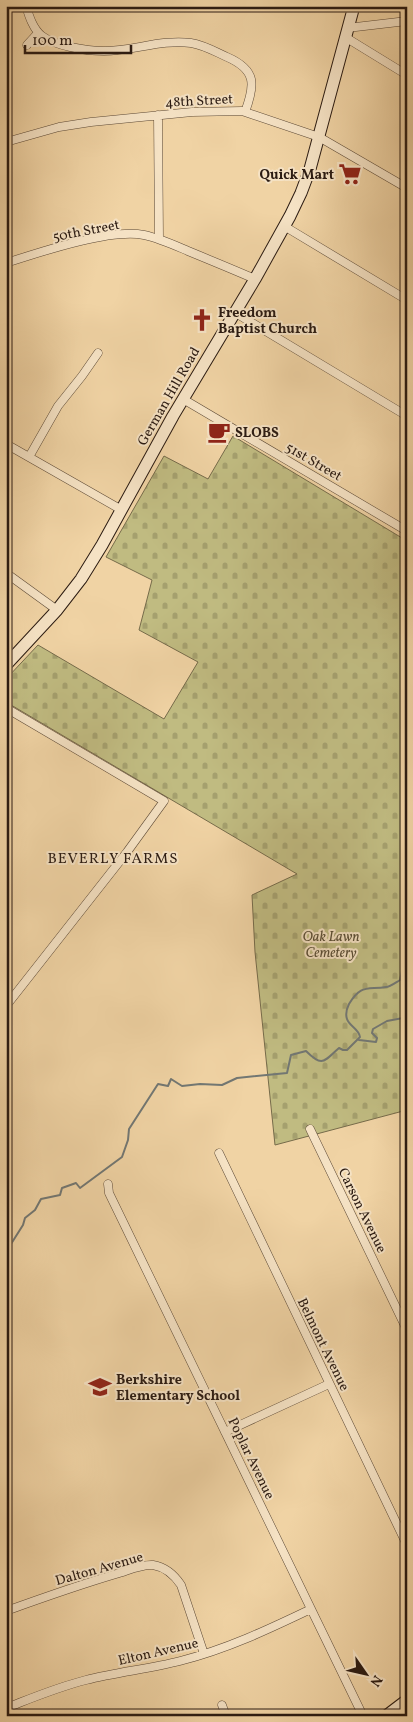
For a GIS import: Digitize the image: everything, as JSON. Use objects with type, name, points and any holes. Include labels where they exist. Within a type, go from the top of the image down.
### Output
[{"type":"street","points":[[26,6],[38,33],[54,42],[92,51],[115,51],[190,43],[234,60],[243,65],[253,83],[251,96],[245,112]]},
{"type":"street","name":"German Hill Road","points":[[6,664],[57,610],[102,545],[120,509],[284,226],[304,186],[354,6]]},
{"type":"street","points":[[346,32],[407,21]]},
{"type":"street","points":[[346,32],[407,75]]},
{"type":"street","points":[[27,44],[38,33]]},
{"type":"street","name":"48th Street","points":[[6,142],[59,127],[158,115],[222,110],[245,112],[319,137],[407,188]]},
{"type":"street","points":[[158,115],[159,239]]},
{"type":"street","points":[[284,226],[407,300]]},
{"type":"street","name":"50th Street","points":[[6,263],[41,252],[113,236],[143,234],[255,279]]},
{"type":"street","points":[[234,312],[407,416]]},
{"type":"street","points":[[29,457],[58,406],[98,353]]},
{"type":"street","name":"51st Street","points":[[183,399],[407,531]]},
{"type":"street","points":[[6,444],[120,509]]},
{"type":"street","points":[[6,573],[57,610]]},
{"type":"street","points":[[6,708],[164,801],[127,852],[6,1006]]},
{"type":"street","name":"Carson Avenue","points":[[310,1129],[407,1330]]},
{"type":"street","name":"Belmont Avenue","points":[[219,1153],[407,1545]]},
{"type":"street","name":"Poplar Avenue","points":[[108,1184],[109,1193],[363,1716]]},
{"type":"street","points":[[225,1432],[330,1384]]},
{"type":"street","name":"Dalton Avenue","points":[[6,1611],[104,1578],[154,1565],[173,1575],[181,1585],[204,1654]]},
{"type":"street","name":"Elton Avenue","points":[[6,1708],[86,1680],[204,1654],[247,1640],[311,1609]]},
{"type":"street","points":[[386,1716],[407,1700]]},
{"type":"street","points":[[222,1705],[226,1716]]},
{"type":"green space","name":"Oak Lawn Cemetery","points":[[233,436],[407,541],[407,1110],[275,1145],[255,952],[252,895],[297,874],[6,702],[6,679],[38,645],[164,719],[198,662],[139,630],[152,580],[106,557],[164,456],[208,479]]},
{"type":"waterway","points":[[6,1246],[11,1244],[23,1225],[25,1218],[35,1210],[41,1199],[60,1195],[62,1188],[76,1183],[80,1188],[122,1157],[128,1140],[129,1129],[158,1084],[168,1086],[171,1079],[182,1086],[200,1084],[222,1085],[237,1078],[287,1073],[291,1055],[306,1051],[316,1060],[323,1061],[339,1048],[347,1050],[360,1037],[346,1017],[349,1004],[353,998],[357,993],[365,989],[393,985],[400,980],[402,971],[407,966]]},
{"type":"waterway","points":[[407,1004],[407,1011]]},
{"type":"waterway","points":[[359,1040],[376,1042],[377,1038],[372,1033],[373,1029],[387,1021],[403,1018],[407,1011]]},
{"type":"place","name":"Quick Mart","points":[[350,174]]},
{"type":"place","name":"Freedom Baptist Church","points":[[202,320]]},
{"type":"place","name":"SLOBS","points":[[219,432]]},
{"type":"place","name":"Berkshire Elementary School","points":[[100,1387]]},
{"type":"district","name":"BEVERLY FARMS","points":[[113,858]]}]
